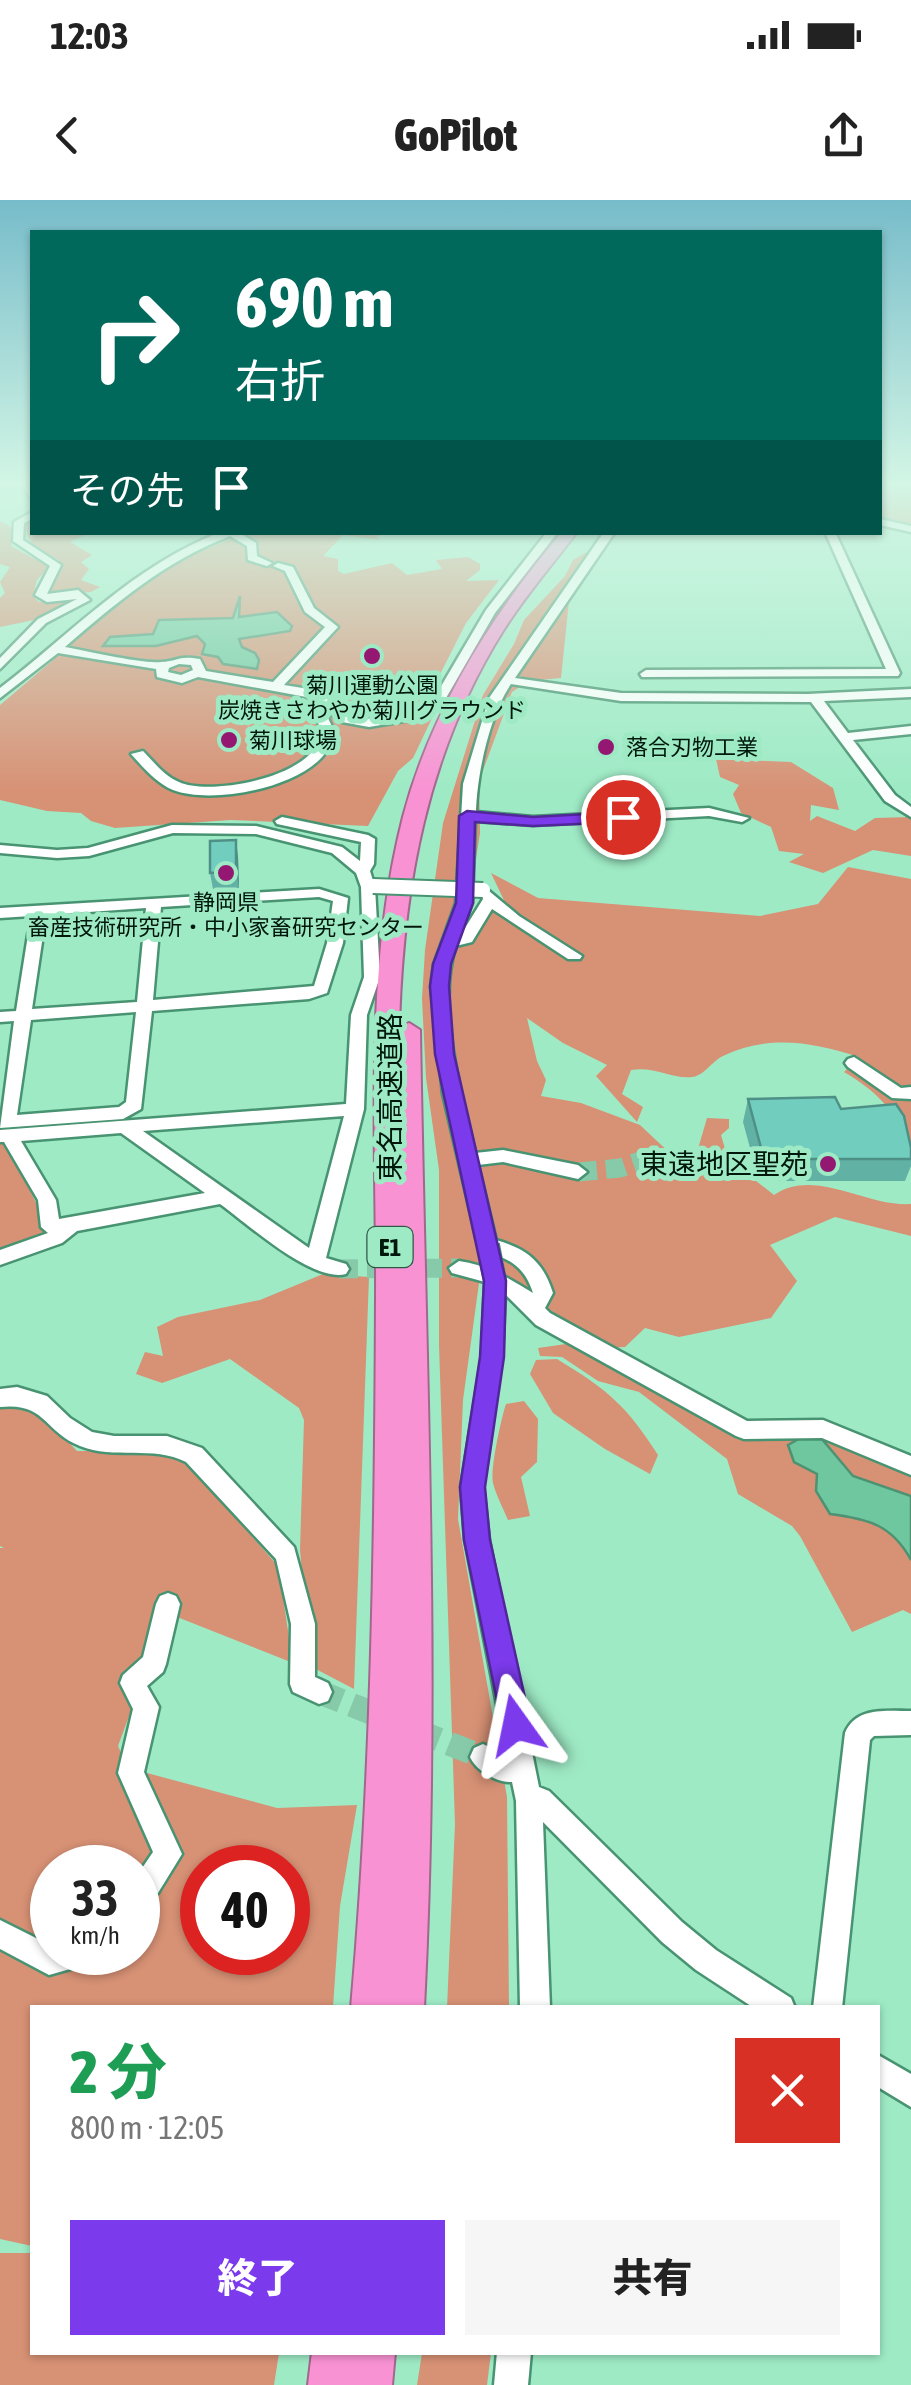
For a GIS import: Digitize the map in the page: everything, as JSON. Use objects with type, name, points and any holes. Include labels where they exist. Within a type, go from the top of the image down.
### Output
[{"type":"highway","name":"東名高速道路","points":[[371,2005],[390,1628],[390,1004],[402,874],[427,770],[460,689],[524,588]]},
{"type":"highway","name":"東名高速道路","points":[[404,2005],[418,1591],[409,1004],[419,875],[442,771],[473,690],[537,588]]},
{"type":"highway","points":[[331,2385],[335,2355]]},
{"type":"highway","points":[[369,2385],[372,2355]]},
{"type":"street","points":[[0,665],[42,621],[84,600],[78,594],[47,599],[41,595],[45,588]]},
{"type":"street","points":[[0,694],[129,588]]},
{"type":"street","points":[[277,685],[332,627],[309,610],[298,588]]},
{"type":"street","points":[[54,649],[163,666],[160,672],[170,678],[198,674],[317,694],[345,719],[378,726],[438,702],[490,612],[509,588]]},
{"type":"street","points":[[535,2005],[529,1801],[477,1540],[472,1487],[495,1281],[452,1094],[440,975],[464,903],[470,784],[495,698],[571,588]]},
{"type":"street","points":[[646,674],[894,673],[855,588]]},
{"type":"street","points":[[80,670],[97,655]]},
{"type":"street","points":[[506,680],[621,697],[815,698],[911,693]]},
{"type":"street","points":[[815,698],[890,798],[911,813]]},
{"type":"street","points":[[138,754],[167,782],[187,790],[220,791],[263,784],[297,770],[317,753],[326,736],[324,719],[316,707],[331,703]]},
{"type":"street","points":[[844,737],[911,730]]},
{"type":"street","points":[[467,816],[533,822],[709,812],[742,818]]},
{"type":"street","points":[[282,821],[368,839],[372,978],[360,1016],[355,1109],[315,1262]]},
{"type":"street","points":[[0,849],[34,854],[88,852],[172,830],[256,830],[337,850],[368,881],[487,894],[514,921],[574,956]]},
{"type":"street","points":[[0,913],[320,893],[341,898],[335,943],[321,989],[294,996],[0,1017]]},
{"type":"street","points":[[450,943],[468,939],[487,894]]},
{"type":"street","points":[[4,1129],[123,1112],[134,1106],[154,903]]},
{"type":"street","points":[[39,910],[4,1129],[46,1200],[51,1227],[223,1197]]},
{"type":"street","points":[[854,1063],[898,1094],[911,1093]]},
{"type":"street","points":[[4,1129],[125,1128],[355,1109]]},
{"type":"street","points":[[125,1128],[315,1262],[338,1269]]},
{"type":"street","points":[[466,1160],[503,1156],[578,1172]]},
{"type":"street","points":[[0,1258],[54,1238],[72,1225]]},
{"type":"street","points":[[488,1245],[524,1256],[536,1269],[543,1293],[534,1308]]},
{"type":"street","points":[[459,1268],[484,1271],[522,1295],[543,1319],[744,1430],[823,1429],[911,1466]]},
{"type":"street","points":[[0,1398],[28,1394],[39,1399],[61,1427],[91,1441],[118,1446],[176,1444],[194,1455],[286,1554],[302,1624],[302,1684],[319,1692]]},
{"type":"street","points":[[160,1866],[168,1854],[131,1773],[146,1707],[132,1683],[154,1664],[168,1604]]},
{"type":"street","points":[[827,2005],[858,1733],[870,1724],[911,1723]]},
{"type":"street","points":[[483,1757],[508,1771]]},
{"type":"street","points":[[540,1800],[672,1932],[706,1960],[776,2005]]},
{"type":"street","points":[[0,1934],[30,1951]]},
{"type":"street","points":[[880,2071],[911,2092]]},
{"type":"street","points":[[511,2385],[514,2355]]},
{"type":"shaded area","points":[[3,588],[35,588],[33,596],[39,602],[73,597],[75,601],[34,620],[0,627],[0,598],[5,593]]},
{"type":"shaded area","points":[[48,588],[98,588],[49,595]]},
{"type":"shaded area","points":[[138,588],[493,588],[466,623],[426,702],[435,712],[413,758],[398,771],[368,826],[231,820],[115,828],[91,821],[81,813],[47,811],[0,800],[0,705]]},
{"type":"shaded area","points":[[554,588],[570,588],[561,678],[529,681],[512,692],[479,781],[480,833],[464,934],[457,945],[468,939],[487,904],[513,919],[491,873],[538,898],[760,916],[818,904],[848,867],[911,879],[911,1146],[884,1103],[844,1072],[859,1057],[808,1044],[774,1043],[740,1049],[692,1077],[631,1070],[622,1094],[643,1107],[637,1122],[596,1076],[607,1065],[563,1043],[527,1018],[537,1061],[546,1080],[541,1096],[581,1103],[640,1125],[691,1173],[707,1118],[729,1119],[729,1128],[721,1135],[728,1159],[774,1195],[790,1187],[823,1186],[876,1200],[911,1204],[911,1236],[835,1217],[770,1245],[797,1281],[771,1318],[679,1337],[645,1328],[625,1347],[606,1348],[550,1310],[480,1276],[463,1400],[458,1519],[507,1797],[509,2005],[447,2005],[455,1824],[439,1345],[439,1170],[426,1078],[422,999],[443,823],[483,695],[524,620]]},
{"type":"shaded area","points":[[240,596],[239,617],[277,612],[292,626],[290,631],[239,639],[242,647],[255,653],[259,660],[257,669],[223,664],[218,657],[202,654],[205,644],[197,636],[156,646],[103,646],[110,637],[153,634],[159,620],[233,618]]},
{"type":"shaded area","points":[[716,759],[791,762],[833,788],[839,810],[811,805],[810,821],[817,816],[855,831],[875,818],[911,817],[911,856],[873,850],[823,873],[789,862],[804,854],[779,851],[771,827],[741,813],[733,794],[739,785],[720,777]]},
{"type":"shaded area","points":[[7,1143],[50,1232],[0,1253],[0,1144]]},
{"type":"shaded area","points":[[323,1274],[369,1277],[354,1689],[310,1666],[300,1550],[304,1420],[299,1408],[230,1359],[162,1383],[136,1374],[145,1352],[163,1356],[157,1327],[178,1317],[260,1300]]},
{"type":"shaded area","points":[[573,1343],[743,1436],[823,1436],[911,1474],[911,1614],[903,1610],[852,1632],[800,1536],[792,1526],[738,1494],[727,1459],[639,1392],[598,1381],[562,1357],[540,1356],[538,1348]]},
{"type":"shaded area","points":[[557,1359],[603,1390],[636,1423],[658,1455],[650,1474],[553,1413],[530,1374],[536,1360]]},
{"type":"shaded area","points":[[524,1401],[538,1419],[537,1462],[521,1477],[530,1516],[508,1520],[493,1483],[494,1456],[506,1404]]},
{"type":"shaded area","points":[[30,1402],[77,1451],[159,1451],[184,1459],[278,1566],[293,1663],[167,1613],[118,1746],[164,1847],[147,1773],[277,1808],[357,1805],[340,1906],[333,2005],[30,2005],[30,2246],[0,2239],[0,1949],[30,1956],[30,1975],[160,1975],[160,1845],[30,1845],[30,1941],[0,1932],[0,1548],[4,1548],[0,1546],[0,1404]]},
{"type":"shaded area","points":[[804,1436],[821,1438],[853,1476],[911,1496],[911,1560],[887,1531],[856,1518],[830,1514],[816,1491],[817,1474],[794,1462],[788,1445]]},
{"type":"shaded area","points":[[0,2253],[30,2253],[30,2355],[279,2355],[274,2385],[0,2385]]},
{"type":"shaded area","points":[[422,2355],[491,2355],[487,2385],[417,2385]]},
{"type":"building","points":[[236,840],[236,871],[210,873],[210,841]]},
{"type":"building","points":[[835,1097],[841,1109],[896,1104],[904,1116],[911,1159],[764,1159],[748,1099]]},
{"type":"tunnel","points":[[578,1172],[620,1168],[661,1154]]},
{"type":"tunnel","points":[[339,1269],[459,1268]]},
{"type":"tunnel","points":[[319,1692],[483,1757]]},
{"type":"place","name":"菊川運動公園 炭焼きさわやか菊川グラウンド","points":[[372,656]]},
{"type":"place","name":"菊川球場","points":[[229,740]]},
{"type":"place","name":"落合刃物工業","points":[[606,747]]},
{"type":"place","name":"静岡県 畜産技術研究所・中小家畜研究センター","points":[[226,873]]},
{"type":"place","name":"東遠地区聖苑","points":[[828,1164]]},
{"type":"route","points":[[516,1725],[477,1540],[472,1487],[492,1357],[495,1281],[445,1054],[442,964],[464,903],[467,816],[533,822],[623,817]]}]
